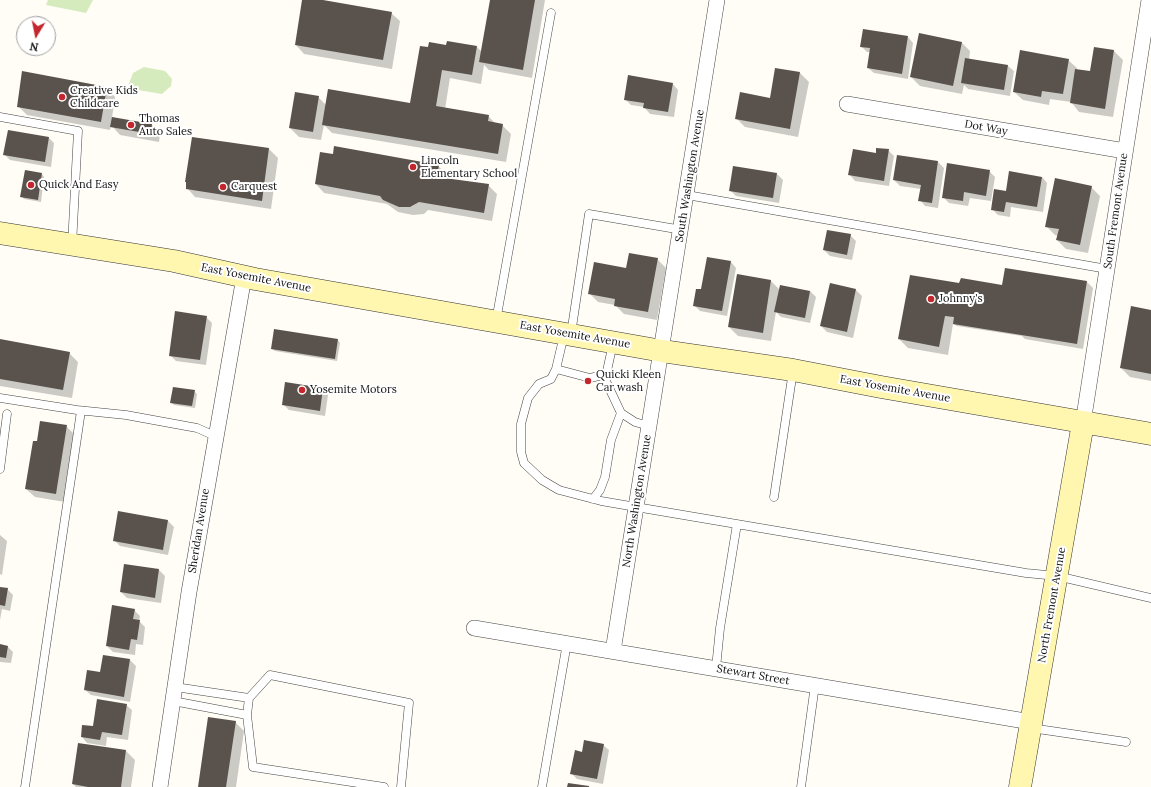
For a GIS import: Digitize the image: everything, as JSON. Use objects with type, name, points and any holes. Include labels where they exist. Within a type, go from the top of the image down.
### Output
[{"type":"main road","name":"East Yosemite Avenue","points":[[0,233],[174,261],[244,276],[662,351],[793,370],[1151,434]]},
{"type":"main road","name":"North Fremont Avenue","points":[[1020,787],[1083,423]]},
{"type":"street","name":"South Washington Avenue","points":[[662,351],[718,0]]},
{"type":"street","name":"South Fremont Avenue","points":[[1083,423],[1149,0]]},
{"type":"street","name":"Dot Way","points":[[847,104],[1125,151]]},
{"type":"street","name":"Sheridan Avenue","points":[[160,787],[189,592],[244,276]]},
{"type":"street","name":"North Washington Avenue","points":[[613,651],[662,351]]},
{"type":"street","name":"Stewart Street","points":[[474,628],[815,685],[1030,725]]},
{"type":"lane","points":[[496,321],[551,13]]},
{"type":"lane","points":[[0,117],[78,131],[72,245]]},
{"type":"lane","points":[[687,195],[1107,269]]},
{"type":"lane","points":[[682,230],[589,214],[580,273],[568,334],[551,379],[539,384],[528,398],[521,424],[521,452],[524,463],[542,480],[559,490],[593,499],[1026,573],[1057,576],[1151,598]]},
{"type":"lane","points":[[556,369],[590,378],[603,375],[608,371],[613,342]]},
{"type":"lane","points":[[774,497],[793,370]]},
{"type":"lane","points":[[603,375],[621,413],[634,422],[649,426]]},
{"type":"lane","points":[[0,398],[81,411],[126,415],[197,428],[215,436]]},
{"type":"lane","points":[[25,787],[81,411]]},
{"type":"lane","points":[[593,499],[600,490],[605,477],[611,440],[621,413]]},
{"type":"lane","points":[[0,469],[7,414]]},
{"type":"lane","points":[[716,668],[720,628],[736,524]]},
{"type":"lane","points":[[542,787],[567,643]]},
{"type":"lane","points":[[384,787],[253,767],[247,715],[249,698],[270,675],[409,703],[401,787]]},
{"type":"lane","points":[[801,787],[815,685]]},
{"type":"lane","points":[[174,694],[249,698]]},
{"type":"lane","points":[[174,694],[247,715]]},
{"type":"lane","points":[[1030,725],[1126,742]]},
{"type":"green space","points":[[48,0],[93,0],[86,13],[46,5]]},
{"type":"green space","points":[[144,67],[165,71],[172,79],[171,86],[162,94],[132,89],[128,86],[133,73]]},
{"type":"building","points":[[302,0],[323,0],[392,12],[383,60],[295,45]]},
{"type":"building","points":[[490,0],[535,0],[523,70],[479,62]]},
{"type":"building","points":[[863,29],[908,36],[902,74],[867,68],[870,48],[860,47]]},
{"type":"building","points":[[919,33],[962,42],[953,86],[910,77]]},
{"type":"building","points":[[447,41],[477,46],[472,75],[442,70],[436,106],[489,115],[488,121],[503,124],[498,154],[322,125],[328,89],[410,103],[420,46],[428,47],[429,42],[446,45]]},
{"type":"building","points":[[1094,47],[1114,50],[1105,109],[1070,103],[1075,69],[1090,71]]},
{"type":"building","points":[[1020,50],[1069,59],[1063,94],[1042,91],[1041,97],[1013,92]]},
{"type":"building","points":[[965,58],[1008,65],[1004,90],[961,83]]},
{"type":"building","points":[[775,68],[800,72],[790,129],[735,119],[740,92],[770,98]]},
{"type":"building","name":"Creative Kids Childcare","points":[[22,71],[107,87],[101,122],[17,107]]},
{"type":"building","points":[[628,75],[673,83],[668,112],[643,108],[644,103],[624,100]]},
{"type":"building","points":[[295,92],[319,96],[313,132],[289,128]]},
{"type":"building","name":"Thomas Auto Sales","points":[[112,117],[152,124],[151,134],[110,127]]},
{"type":"building","points":[[8,130],[49,137],[45,162],[3,155]]},
{"type":"building","points":[[192,137],[269,148],[262,201],[186,189],[185,182]]},
{"type":"building","points":[[334,146],[439,165],[437,177],[489,184],[484,213],[419,202],[410,207],[399,207],[383,200],[380,196],[315,184],[320,152],[333,154]]},
{"type":"building","points":[[876,148],[889,149],[884,181],[848,175],[853,149],[876,153]]},
{"type":"building","points":[[897,155],[938,161],[932,203],[918,201],[921,185],[893,180]]},
{"type":"building","points":[[947,163],[990,170],[986,196],[964,192],[963,201],[942,198]]},
{"type":"building","points":[[733,166],[777,173],[773,198],[729,191]]},
{"type":"building","name":"Quick And Easy","points":[[25,170],[42,173],[38,200],[20,197]]},
{"type":"building","points":[[1009,171],[1042,177],[1037,207],[1006,202],[1004,212],[991,210],[994,189],[1006,191]]},
{"type":"building","points":[[1055,178],[1092,186],[1080,245],[1056,240],[1059,229],[1045,227]]},
{"type":"building","points":[[827,230],[851,234],[847,255],[823,250]]},
{"type":"building","points":[[629,253],[658,258],[648,312],[614,306],[615,299],[588,294],[594,262],[626,268]]},
{"type":"building","points":[[707,257],[731,261],[722,311],[693,306],[696,289],[701,289]]},
{"type":"building","points":[[1005,268],[1087,281],[1077,344],[953,324],[954,317],[945,316],[939,347],[898,339],[910,275],[959,283],[961,278],[1002,285]]},
{"type":"building","points":[[737,274],[771,280],[763,333],[728,327]]},
{"type":"building","points":[[830,283],[856,289],[847,332],[820,326]]},
{"type":"building","points":[[780,285],[810,291],[805,318],[774,312]]},
{"type":"building","points":[[1131,306],[1151,310],[1151,374],[1120,368]]},
{"type":"building","points":[[175,311],[207,316],[200,360],[169,356]]},
{"type":"building","points":[[274,329],[338,339],[335,359],[271,349]]},
{"type":"building","points":[[0,339],[70,352],[63,390],[0,379]]},
{"type":"building","points":[[285,382],[323,388],[320,411],[282,405]]},
{"type":"building","points":[[173,387],[195,390],[192,406],[170,403]]},
{"type":"building","points":[[40,421],[67,425],[56,494],[25,489],[33,441],[37,441]]},
{"type":"building","points":[[118,511],[168,520],[163,550],[113,541]]},
{"type":"building","points":[[124,564],[159,569],[155,598],[120,592]]},
{"type":"building","points":[[0,587],[8,588],[5,606],[0,605]]},
{"type":"building","points":[[112,605],[135,609],[133,619],[140,620],[137,640],[131,639],[129,650],[106,646]]},
{"type":"building","points":[[0,644],[8,646],[6,658],[0,657]]},
{"type":"building","points":[[103,655],[130,659],[124,697],[84,690],[87,670],[100,672]]},
{"type":"building","points":[[97,699],[127,704],[122,735],[102,732],[100,740],[81,737],[82,725],[93,726]]},
{"type":"building","points":[[208,717],[236,721],[226,787],[198,787]]},
{"type":"building","points":[[584,740],[604,744],[597,779],[570,774],[575,750],[582,752]]},
{"type":"building","points":[[78,743],[126,750],[121,787],[88,787],[72,784]]},
{"type":"building","points":[[568,783],[589,786],[589,787],[567,787]]},
{"type":"place","name":"Creative Kids Childcare","points":[[62,97]]},
{"type":"place","name":"Thomas Auto Sales","points":[[131,125]]},
{"type":"place","name":"Lincoln Elementary School","points":[[413,167]]},
{"type":"place","name":"Quick And Easy","points":[[31,185]]},
{"type":"place","name":"Carquest","points":[[223,187]]},
{"type":"place","name":"Johnny's","points":[[931,299]]},
{"type":"place","name":"Quicki Kleen Car wash","points":[[588,381]]},
{"type":"place","name":"Yosemite Motors","points":[[302,390]]}]
